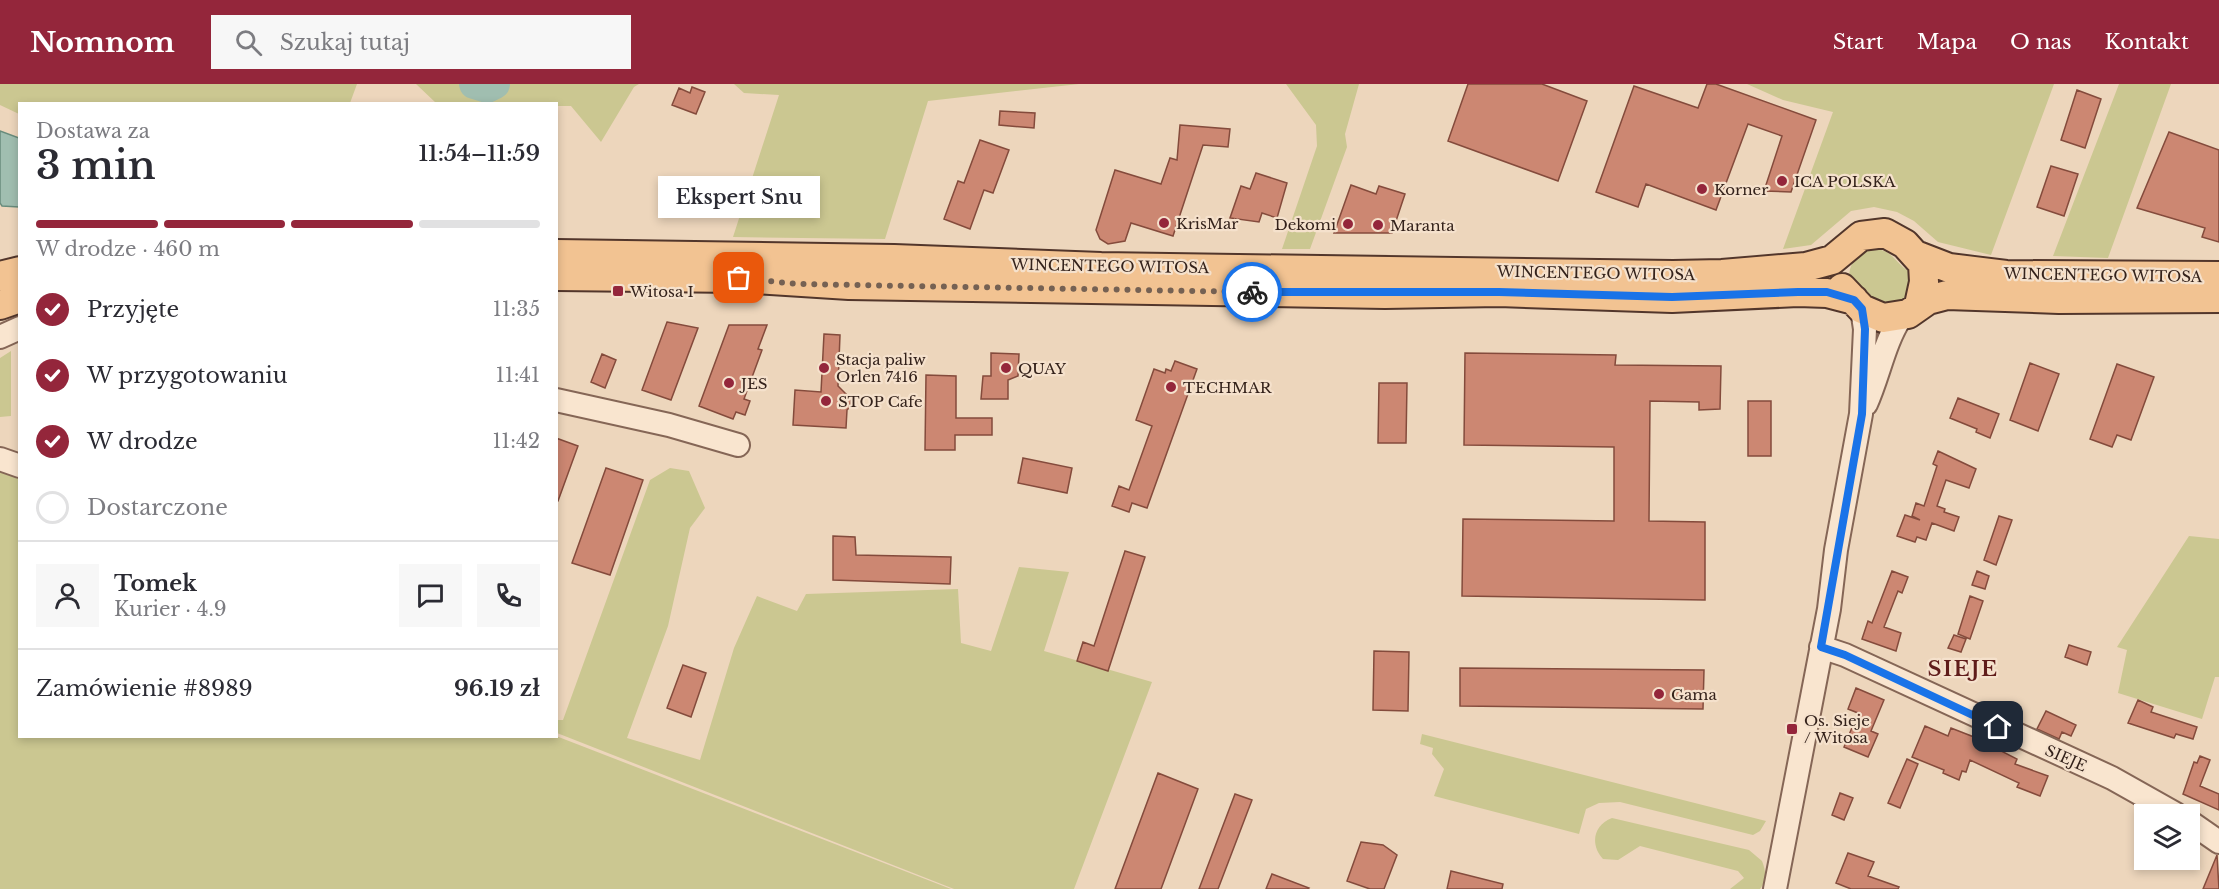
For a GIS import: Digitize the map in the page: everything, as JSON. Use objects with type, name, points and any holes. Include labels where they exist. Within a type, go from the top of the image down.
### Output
[{"type":"main road","points":[[1885,233],[1896,237],[1918,256],[1924,272],[1910,311],[1883,318],[1858,305],[1840,283],[1841,253],[1862,236],[1885,233]]},
{"type":"main road","name":"WINCENTEGO WITOSA","points":[[558,254],[894,259],[1073,267],[1673,275],[1722,274],[1806,267],[1832,260],[1841,253]]},
{"type":"main road","name":"WINCENTEGO WITOSA","points":[[1918,256],[1949,267],[2006,275],[2219,276]]},
{"type":"main road","points":[[0,276],[18,272]]},
{"type":"main road","name":"WINCENTEGO WITOSA","points":[[558,276],[739,278],[838,285],[1385,294],[1499,292],[1672,297],[1827,292],[1858,305]]},
{"type":"main road","name":"WINCENTEGO WITOSA","points":[[1910,311],[1928,300],[1947,295],[2059,299],[2219,298]]},
{"type":"main road","points":[[0,305],[18,299]]},
{"type":"street","points":[[1774,889],[1821,647],[1862,414],[1865,329],[1858,305]]},
{"type":"street","points":[[1862,414],[1878,376],[1891,332],[1910,311]]},
{"type":"street","points":[[0,337],[18,329]]},
{"type":"street","points":[[558,400],[669,425],[738,445]]},
{"type":"street","points":[[0,459],[18,465]]},
{"type":"street","name":"SIEJE","points":[[1821,647],[1845,655],[2112,778],[2158,804]]},
{"type":"street","points":[[2200,829],[2219,842]]},
{"type":"shaded area","points":[[0,84],[357,84],[350,102],[18,102],[18,114],[0,105]]},
{"type":"shaded area","points":[[416,84],[639,84],[634,87],[601,142],[571,106],[558,106],[558,102],[435,102]]},
{"type":"shaded area","points":[[734,84],[1079,84],[928,101],[885,239],[733,237],[779,95],[744,93]]},
{"type":"shaded area","points":[[1286,84],[1359,84],[1345,134],[1347,147],[1310,249],[1282,249],[1317,146],[1316,125]]},
{"type":"shaded area","points":[[1747,84],[2054,84],[1991,255],[1938,242],[1914,221],[1897,212],[1874,207],[1851,211],[1811,245],[1783,249],[1833,112],[1783,100]]},
{"type":"shaded area","points":[[2119,84],[2171,84],[2108,258],[2053,256]]},
{"type":"shaded area","points":[[0,131],[18,138],[18,207],[2,206],[0,203]]},
{"type":"shaded area","points":[[1874,249],[1887,252],[1904,268],[1914,273],[1909,291],[1899,302],[1884,303],[1876,299],[1849,276],[1856,258]]},
{"type":"shaded area","points":[[11,351],[11,416],[0,417],[0,358]]},
{"type":"shaded area","points":[[0,463],[18,471],[18,738],[558,737],[951,889],[0,889]]},
{"type":"shaded area","points":[[670,468],[689,471],[705,508],[690,528],[668,626],[627,738],[700,760],[734,648],[757,596],[797,611],[806,594],[958,589],[961,643],[991,651],[1019,567],[1069,572],[1044,651],[1152,682],[1074,889],[954,889],[558,733],[558,720],[563,720],[650,480]]},
{"type":"shaded area","points":[[2189,536],[2219,539],[2219,677],[2215,677],[2202,719],[2118,693],[2127,650],[2117,647]]},
{"type":"shaded area","points":[[1422,734],[1766,821],[1760,831],[1753,835],[1620,802],[1599,803],[1586,809],[1579,834],[1434,796],[1444,769],[1432,754],[1433,748],[1420,744]]},
{"type":"shaded area","points":[[1612,818],[1749,850],[1762,861],[1765,872],[1764,882],[1760,889],[1730,889],[1744,878],[1738,871],[1640,846],[1618,860],[1603,859],[1596,848],[1597,830]]},
{"type":"building","points":[[1468,84],[1542,84],[1587,101],[1558,181],[1448,141]]},
{"type":"building","points":[[1707,84],[1716,84],[1816,120],[1791,192],[1764,191],[1782,136],[1748,124],[1716,210],[1646,184],[1638,207],[1596,192],[1634,86],[1698,108]]},
{"type":"building","points":[[692,87],[705,92],[696,114],[672,105],[679,88],[690,93]]},
{"type":"building","points":[[2077,90],[2101,99],[2085,148],[2061,140]]},
{"type":"building","points":[[1000,111],[1035,113],[1034,128],[999,125]]},
{"type":"building","points":[[1180,125],[1230,129],[1228,147],[1203,145],[1173,236],[1131,223],[1125,241],[1108,244],[1100,239],[1096,230],[1115,170],[1161,184],[1170,158],[1177,160]]},
{"type":"building","points":[[2169,132],[2219,150],[2219,242],[2202,237],[2205,228],[2137,208]]},
{"type":"building","points":[[980,140],[1009,150],[993,193],[984,190],[970,229],[944,219],[958,181],[964,183]]},
{"type":"building","points":[[2051,166],[2078,174],[2064,216],[2037,207]]},
{"type":"building","points":[[1256,173],[1287,183],[1277,218],[1262,213],[1259,222],[1230,218],[1241,186],[1250,189]]},
{"type":"building","points":[[1351,185],[1376,194],[1379,186],[1405,194],[1392,233],[1334,233]]},
{"type":"building","points":[[667,322],[698,328],[671,400],[642,390]]},
{"type":"building","points":[[729,325],[767,325],[758,349],[762,350],[744,399],[750,401],[745,415],[736,412],[733,419],[699,406]]},
{"type":"building","points":[[824,334],[840,335],[838,386],[851,399],[847,410],[846,428],[793,425],[795,390],[821,392]]},
{"type":"building","points":[[991,353],[1019,354],[1018,376],[1008,380],[1008,399],[981,399],[983,376],[991,376]]},
{"type":"building","points":[[1465,353],[1616,355],[1615,365],[1721,366],[1720,409],[1699,410],[1699,402],[1650,401],[1649,521],[1705,522],[1705,600],[1462,596],[1463,519],[1614,521],[1614,447],[1464,445]]},
{"type":"building","points":[[602,354],[616,360],[605,388],[591,382]]},
{"type":"building","points":[[1175,361],[1197,369],[1147,508],[1132,503],[1129,512],[1112,506],[1119,486],[1129,490],[1152,426],[1136,420],[1154,369],[1165,373],[1166,369],[1171,371]]},
{"type":"building","points":[[2030,363],[2059,374],[2038,431],[2010,420]]},
{"type":"building","points":[[2117,364],[2154,377],[2131,440],[2117,435],[2112,447],[2090,439]]},
{"type":"building","points":[[926,375],[956,376],[956,418],[992,418],[992,435],[955,435],[955,450],[925,450]]},
{"type":"building","points":[[1379,383],[1407,383],[1406,443],[1378,443]]},
{"type":"building","points":[[1958,398],[1999,414],[1990,438],[1976,432],[1977,429],[1950,418]]},
{"type":"building","points":[[1748,401],[1771,401],[1771,456],[1748,456]]},
{"type":"building","points":[[558,439],[578,446],[558,501]]},
{"type":"building","points":[[1938,451],[1976,469],[1969,488],[1946,480],[1937,506],[1945,509],[1944,512],[1959,517],[1954,531],[1932,523],[1926,540],[1917,537],[1915,542],[1897,536],[1905,515],[1920,520],[1912,516],[1916,503],[1924,506],[1937,466],[1933,464]]},
{"type":"building","points":[[1023,458],[1072,468],[1067,493],[1018,483]]},
{"type":"building","points":[[606,468],[643,480],[610,575],[572,563]]},
{"type":"building","points":[[1999,516],[2012,520],[1996,565],[1984,560]]},
{"type":"building","points":[[833,536],[855,537],[856,555],[951,557],[950,584],[833,580]]},
{"type":"building","points":[[1125,551],[1145,557],[1108,671],[1077,661],[1083,642],[1094,646]]},
{"type":"building","points":[[1892,571],[1908,577],[1902,593],[1898,591],[1884,627],[1901,633],[1896,651],[1862,639],[1868,621],[1872,623]]},
{"type":"building","points":[[1977,571],[1989,576],[1985,589],[1972,585]]},
{"type":"building","points":[[1970,596],[1983,601],[1970,639],[1958,634]]},
{"type":"building","points":[[1954,635],[1966,639],[1961,652],[1948,648]]},
{"type":"building","points":[[2069,645],[2091,652],[2087,665],[2065,657]]},
{"type":"building","points":[[1374,651],[1409,652],[1408,711],[1373,710]]},
{"type":"building","points":[[683,665],[706,673],[691,717],[667,708]]},
{"type":"building","points":[[1460,668],[1704,670],[1703,709],[1460,706]]},
{"type":"building","points":[[1856,688],[1884,700],[1871,731],[1878,734],[1868,757],[1844,747],[1858,713],[1848,709]]},
{"type":"building","points":[[2138,700],[2153,707],[2151,712],[2197,727],[2193,739],[2176,734],[2174,738],[2128,723]]},
{"type":"building","points":[[2046,711],[2076,725],[2071,736],[2062,732],[2059,739],[2037,729]]},
{"type":"building","points":[[1925,726],[1948,736],[1951,728],[1974,737],[2017,759],[2015,764],[2048,776],[2040,796],[2017,787],[2019,783],[1970,760],[1966,772],[1962,771],[1959,780],[1943,773],[1944,770],[1912,757]]},
{"type":"building","points":[[2200,756],[2210,760],[2200,786],[2219,794],[2219,810],[2183,794],[2194,762],[2197,763]]},
{"type":"building","points":[[1907,759],[1918,764],[1900,808],[1888,803]]},
{"type":"building","points":[[1158,773],[1198,789],[1161,889],[1115,889]]},
{"type":"building","points":[[1840,793],[1853,798],[1844,820],[1832,815]]},
{"type":"building","points":[[1235,794],[1252,800],[1218,889],[1199,889]]},
{"type":"building","points":[[1361,842],[1383,845],[1397,855],[1384,889],[1370,889],[1347,881]]},
{"type":"building","points":[[1848,853],[1874,862],[1868,876],[1899,887],[1898,889],[1851,889],[1836,883]]},
{"type":"building","points":[[2217,855],[2219,889],[2203,889]]},
{"type":"building","points":[[1451,871],[1503,884],[1502,889],[1447,889]]},
{"type":"building","points":[[1272,874],[1309,888],[1266,889]]},
{"type":"waterway","points":[[474,84],[487,88],[495,84]]},
{"type":"way so far","points":[[739,278],[797,284],[1252,292]]},
{"type":"place","name":"ICA POLSKA","points":[[1782,181]]},
{"type":"place","name":"Korner","points":[[1702,189]]},
{"type":"place","name":"KrisMar","points":[[1164,223]]},
{"type":"place","name":"Dekomi","points":[[1348,224]]},
{"type":"place","name":"Maranta","points":[[1378,225]]},
{"type":"place","name":"Ekspert Snu","points":[[739,278]]},
{"type":"place","name":"Witosa I","points":[[618,291]]},
{"type":"place","name":"Stacja paliw Orlen 7416","points":[[824,368]]},
{"type":"place","name":"QUAY","points":[[1006,368]]},
{"type":"place","name":"JES","points":[[729,383]]},
{"type":"place","name":"TECHMAR","points":[[1171,387]]},
{"type":"place","name":"STOP Cafe","points":[[826,401]]},
{"type":"place","name":"Gama","points":[[1659,694]]},
{"type":"place","name":"Os. Sieje / Witosa","points":[[1792,729]]},
{"type":"district","name":"SIEJE","points":[[1963,669]]},
{"type":"route","points":[[1252,292],[1385,294],[1499,292],[1672,297],[1827,292],[1854,300],[1862,309],[1865,329],[1862,414],[1836,550],[1829,609],[1821,647],[1845,655],[1998,727]]}]
